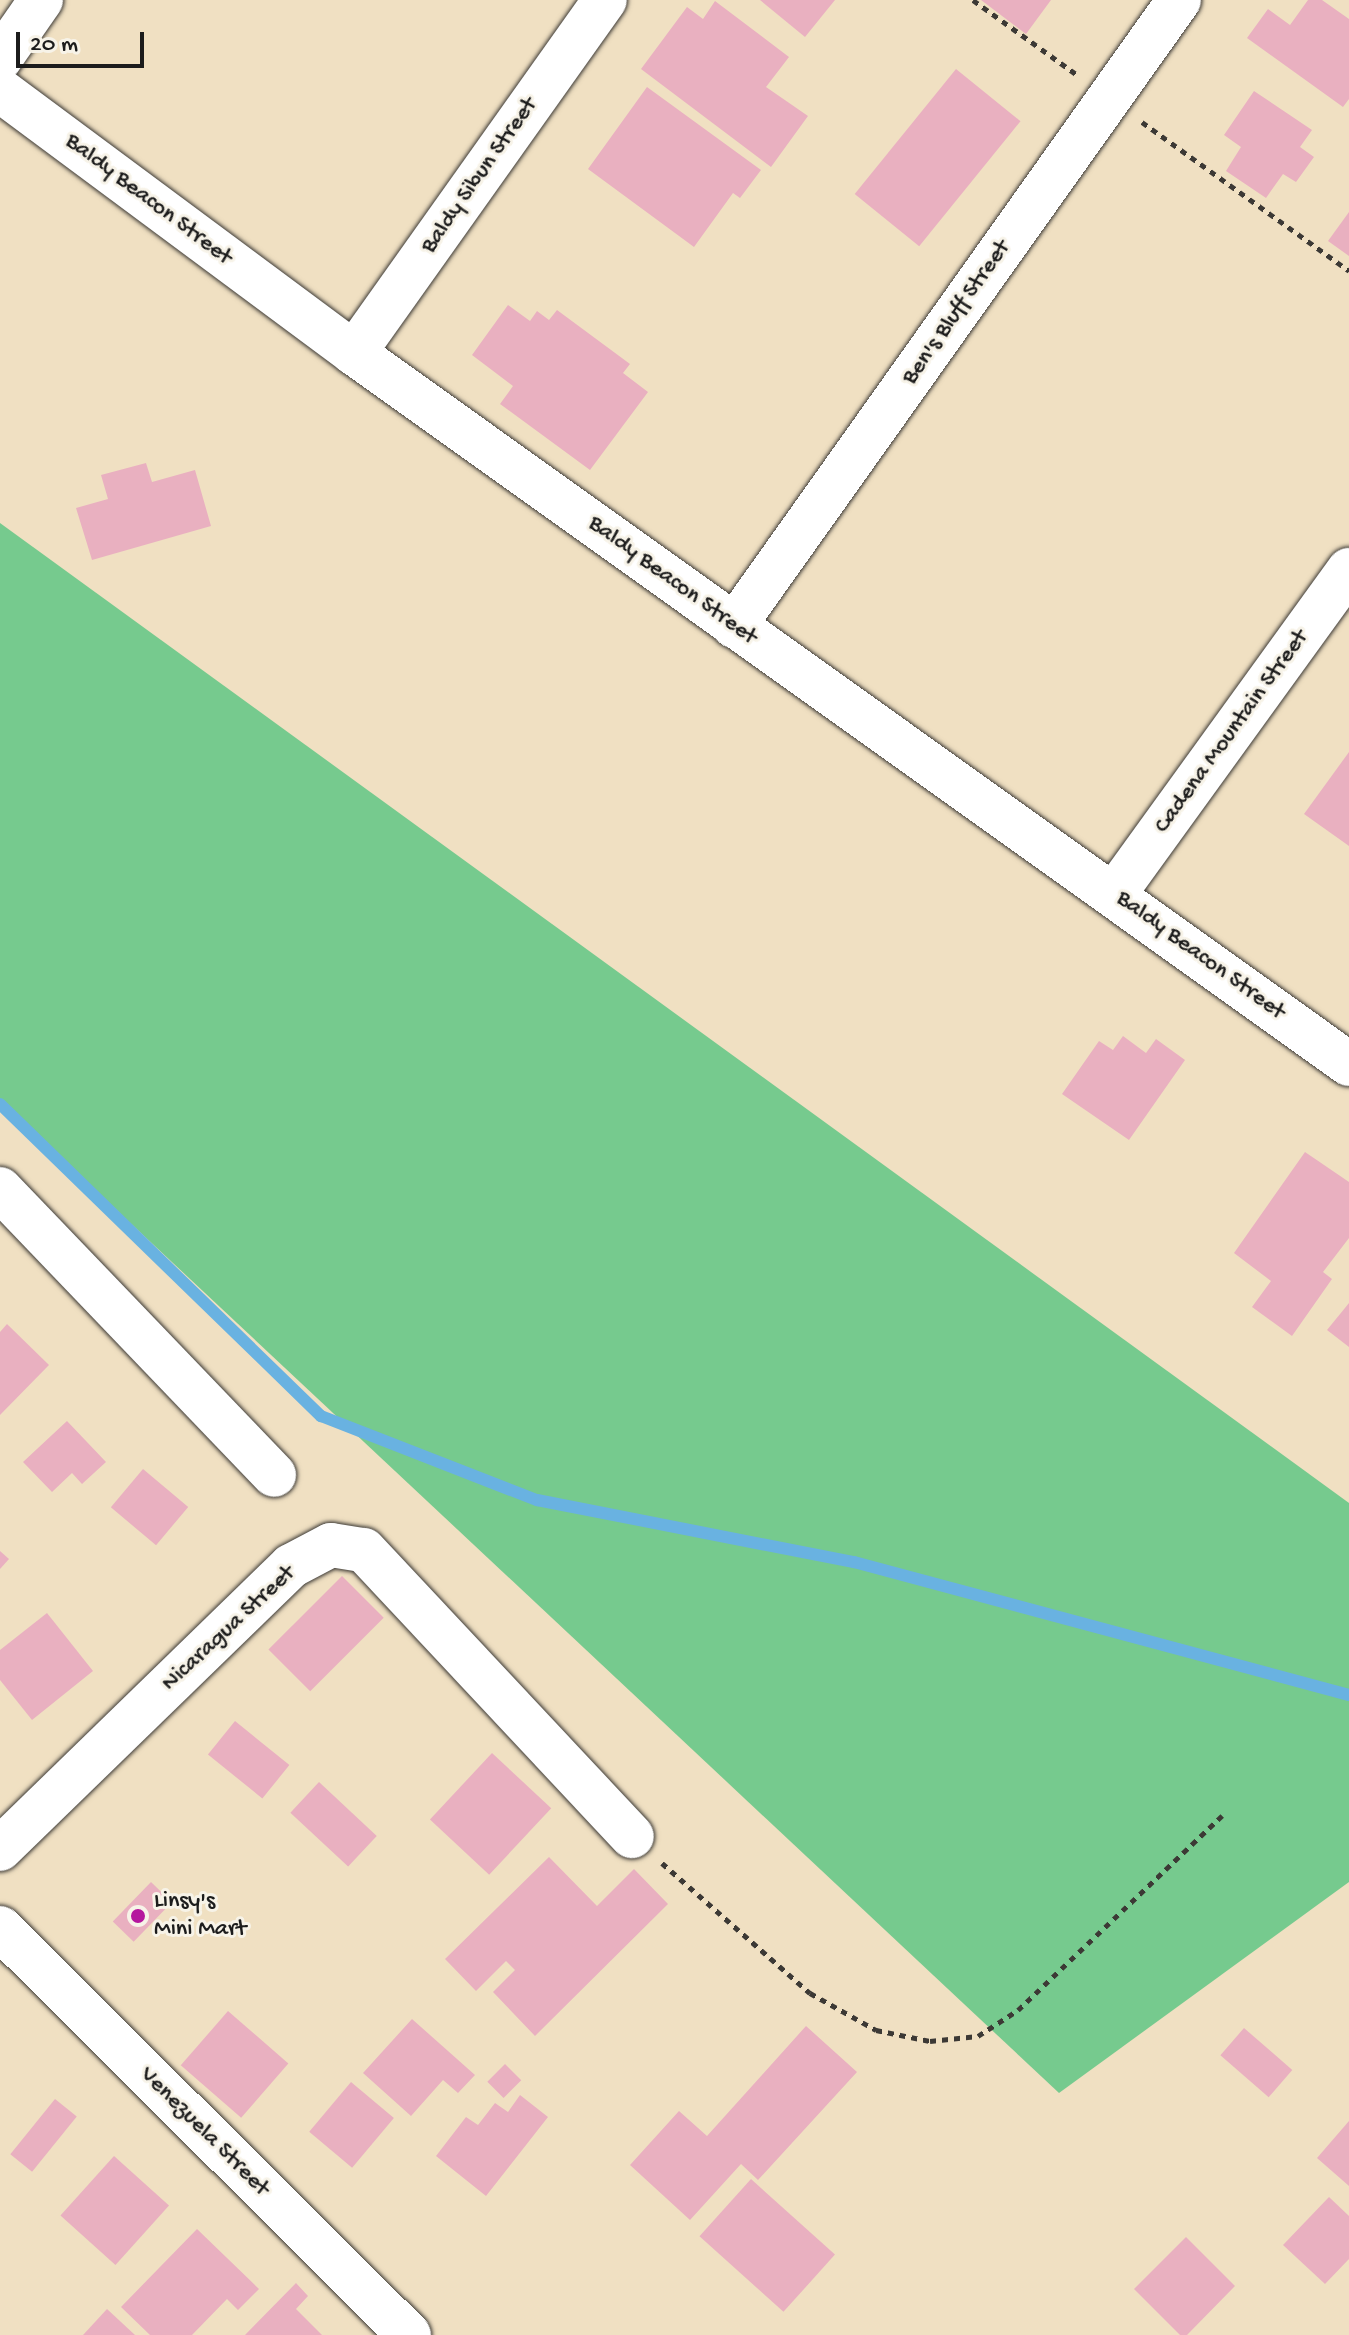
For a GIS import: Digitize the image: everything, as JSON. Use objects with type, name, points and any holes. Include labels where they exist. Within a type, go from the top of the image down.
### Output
[{"type":"street","points":[[0,59],[41,0]]},
{"type":"street","name":"Baldy Sibun Street","points":[[354,353],[605,0]]},
{"type":"street","name":"Ben's Bluff Street","points":[[734,626],[1179,0]]},
{"type":"street","name":"Baldy Beacon Street","points":[[0,90],[354,353],[734,626],[1115,893],[1349,1064]]},
{"type":"street","name":"Cadena Mountain Street","points":[[1115,893],[1349,570]]},
{"type":"street","points":[[0,1189],[274,1475]]},
{"type":"street","name":"Nicaragua Street","points":[[0,1849],[291,1566],[331,1545],[364,1550],[632,1836]]},
{"type":"street","name":"Venezuela Street","points":[[0,1928],[409,2335]]},
{"type":"path","points":[[973,0],[1349,271]]},
{"type":"path","points":[[632,1836],[810,1993],[876,2030],[930,2041],[978,2036],[1018,2010],[1222,1816]]},
{"type":"green space","points":[[0,523],[1349,1503],[1349,1882],[1059,2093],[0,1101]]},
{"type":"building","points":[[760,0],[835,0],[805,37]]},
{"type":"building","points":[[981,0],[1051,0],[1026,34]]},
{"type":"building","points":[[1308,0],[1322,0],[1349,19],[1349,99],[1343,107],[1247,38],[1268,9],[1290,25]]},
{"type":"building","points":[[715,1],[789,57],[766,87],[808,116],[771,167],[641,69],[687,7],[703,19]]},
{"type":"building","points":[[956,69],[1021,121],[919,246],[855,194]]},
{"type":"building","points":[[647,87],[761,170],[740,198],[733,193],[694,247],[588,169]]},
{"type":"building","points":[[1254,91],[1312,130],[1300,147],[1314,157],[1296,182],[1283,174],[1266,198],[1226,171],[1241,147],[1224,135]]},
{"type":"building","points":[[1349,212],[1349,256],[1328,241]]},
{"type":"building","points":[[508,305],[530,321],[537,311],[549,320],[557,310],[630,364],[623,373],[648,392],[590,470],[500,404],[513,386],[472,355]]},
{"type":"building","points":[[146,463],[152,482],[195,470],[211,526],[92,560],[76,508],[108,499],[101,475]]},
{"type":"building","points":[[1349,752],[1349,846],[1304,814]]},
{"type":"building","points":[[1123,1036],[1146,1053],[1156,1039],[1185,1060],[1129,1140],[1062,1094],[1099,1041],[1113,1050]]},
{"type":"building","points":[[1305,1152],[1349,1182],[1349,1238],[1323,1272],[1332,1279],[1292,1336],[1252,1307],[1271,1281],[1234,1253]]},
{"type":"building","points":[[1349,1303],[1349,1347],[1327,1330]]},
{"type":"building","points":[[7,1324],[49,1365],[0,1415],[0,1332]]},
{"type":"building","points":[[67,1421],[106,1462],[82,1484],[72,1473],[52,1492],[23,1462]]},
{"type":"building","points":[[143,1469],[188,1507],[156,1545],[111,1507]]},
{"type":"building","points":[[0,1551],[9,1559],[0,1569]]},
{"type":"building","points":[[342,1576],[384,1618],[310,1691],[268,1650]]},
{"type":"building","points":[[47,1613],[93,1671],[32,1720],[0,1680],[0,1650]]},
{"type":"building","points":[[235,1721],[289,1765],[262,1798],[208,1754]]},
{"type":"building","points":[[492,1753],[551,1808],[489,1875],[430,1820]]},
{"type":"building","points":[[319,1782],[377,1836],[348,1867],[290,1813]]},
{"type":"building","points":[[549,1857],[597,1906],[634,1869],[668,1904],[535,2036],[493,1992],[515,1970],[506,1961],[476,1991],[445,1959]]},
{"type":"building","points":[[151,1882],[172,1902],[134,1942],[113,1922]]},
{"type":"building","points":[[228,2011],[288,2063],[241,2118],[181,2065]]},
{"type":"building","points":[[412,2019],[475,2075],[458,2093],[443,2080],[411,2116],[363,2073]]},
{"type":"building","points":[[806,2026],[857,2072],[758,2180],[741,2164],[690,2220],[630,2165],[679,2111],[707,2136]]},
{"type":"building","points":[[1244,2028],[1292,2070],[1269,2097],[1220,2055]]},
{"type":"building","points":[[505,2064],[521,2080],[504,2098],[487,2082]]},
{"type":"building","points":[[351,2082],[394,2118],[352,2168],[309,2132]]},
{"type":"building","points":[[520,2095],[548,2117],[486,2196],[436,2156],[466,2117],[478,2125],[495,2103],[508,2112]]},
{"type":"building","points":[[55,2099],[77,2117],[32,2172],[10,2154]]},
{"type":"building","points":[[1349,2121],[1349,2186],[1317,2158]]},
{"type":"building","points":[[114,2156],[169,2206],[115,2265],[60,2215]]},
{"type":"building","points":[[751,2179],[835,2255],[783,2312],[699,2236]]},
{"type":"building","points":[[1329,2197],[1349,2216],[1349,2259],[1325,2284],[1283,2245]]},
{"type":"building","points":[[197,2229],[259,2289],[238,2310],[227,2299],[192,2335],[150,2335],[121,2307]]},
{"type":"building","points":[[1186,2237],[1235,2286],[1187,2335],[1180,2335],[1134,2289]]},
{"type":"building","points":[[296,2283],[308,2296],[296,2309],[322,2335],[245,2335]]},
{"type":"building","points":[[107,2309],[135,2335],[83,2335]]},
{"type":"waterway","points":[[0,1104],[321,1416],[537,1500],[854,1562],[1349,1695]]},
{"type":"place","name":"Linsy's Mini Mart","points":[[138,1916]]}]
